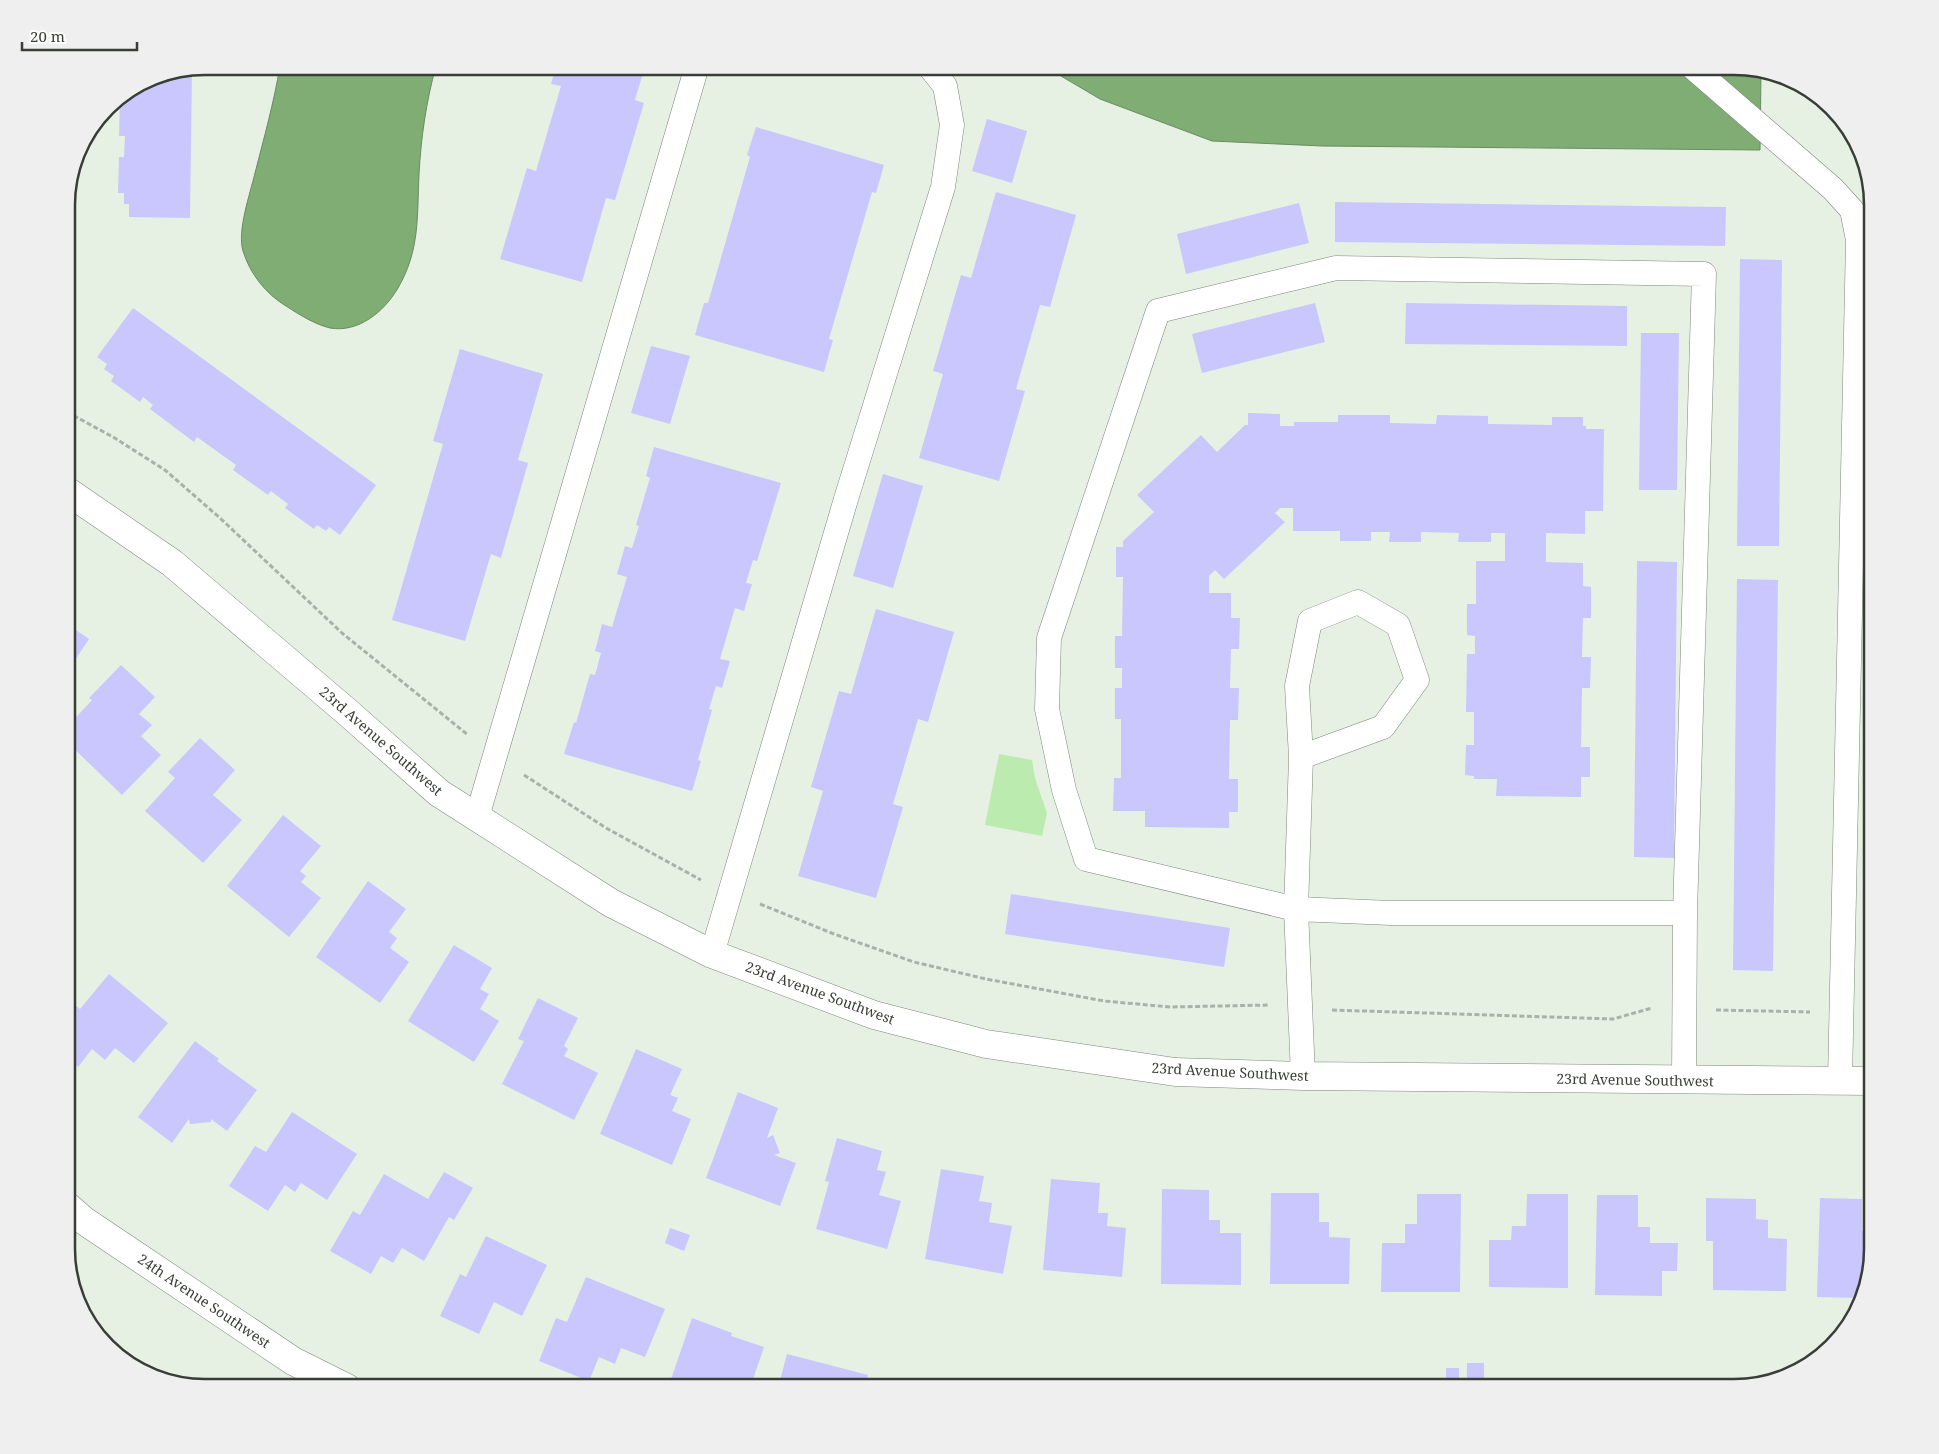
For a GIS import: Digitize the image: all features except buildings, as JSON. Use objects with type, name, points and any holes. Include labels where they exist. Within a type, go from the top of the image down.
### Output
[{"type":"street","name":"23rd Avenue Southwest","points":[[75,497],[172,563],[439,793],[611,903],[712,954],[874,1015],[986,1044],[1175,1072],[1303,1076],[1864,1081]]},
{"type":"street","name":"24th Avenue Southwest","points":[[75,1213],[293,1361],[329,1379]]},
{"type":"lane","points":[[477,817],[694,75]]},
{"type":"lane","points":[[712,954],[846,499],[943,187],[952,125],[945,86],[936,75]]},
{"type":"lane","points":[[1701,75],[1834,189],[1852,210],[1858,240],[1840,1082]]},
{"type":"lane","points":[[1684,1080],[1685,913],[1704,274],[1336,268],[1158,311],[1049,638],[1047,709],[1064,790],[1086,859],[1296,908],[1390,913],[1685,913]]},
{"type":"lane","points":[[1301,757],[1383,727],[1417,680],[1398,626],[1358,602],[1310,621],[1297,686],[1301,757],[1296,908],[1303,1076]]},
{"type":"path","points":[[75,416],[113,436],[165,470],[220,518],[342,632],[455,725],[534,783],[606,828],[702,880],[834,934],[914,962],[986,979],[1104,1001],[1170,1007],[1278,1005],[1346,1012],[1613,1019],[1652,1008],[1842,1013]]},
{"type":"shaded area","points":[[278,75],[434,75],[429,93],[420,160],[414,247],[405,274],[392,297],[378,313],[360,324],[340,329],[330,328],[297,313],[265,289],[254,275],[243,251],[242,233],[245,212]]},
{"type":"shaded area","points":[[1059,75],[1751,76],[1761,78],[1760,150],[1322,146],[1212,141],[1100,99]]},
{"type":"shaded area","points":[[999,754],[1032,760],[1035,778],[1047,813],[1042,836],[985,825]]}]
